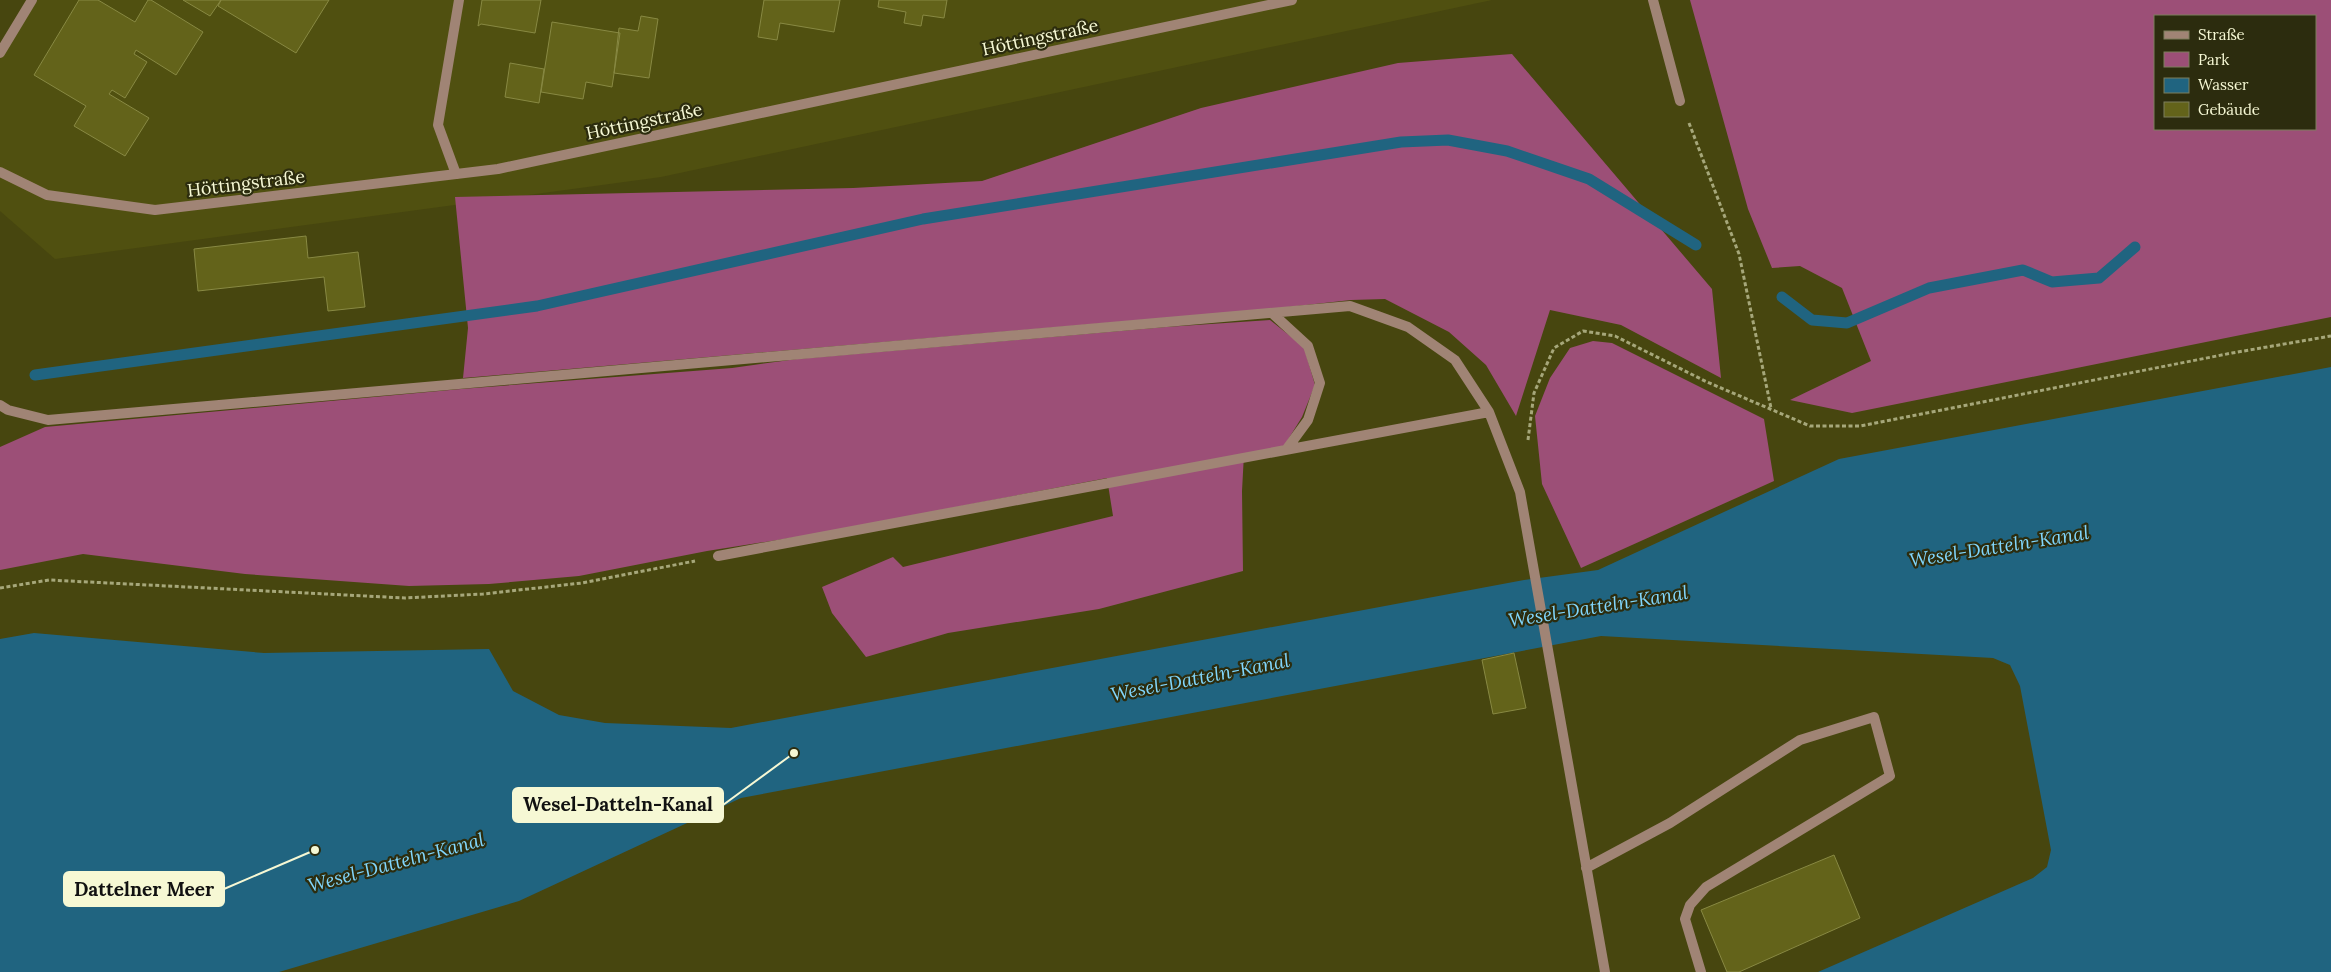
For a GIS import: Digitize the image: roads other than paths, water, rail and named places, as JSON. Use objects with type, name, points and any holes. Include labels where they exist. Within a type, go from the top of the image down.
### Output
[{"type":"street","points":[[0,53],[32,0]]},
{"type":"street","points":[[456,174],[438,125],[458,0]]},
{"type":"street","name":"Höttingstraße","points":[[0,172],[47,195],[155,210],[456,174],[508,166],[1292,0]]},
{"type":"street","points":[[1653,0],[1680,101]]},
{"type":"street","points":[[0,405],[8,410],[48,420],[1350,306],[1408,328],[1455,360],[1489,412],[1520,492],[1605,972]]},
{"type":"street","points":[[1272,313],[1308,346],[1320,383],[1308,420],[1286,450]]},
{"type":"street","points":[[718,556],[1489,412]]},
{"type":"street","points":[[1586,868],[1670,823],[1800,740],[1874,717],[1890,776],[1706,887],[1690,905],[1684,919],[1701,972]]},
{"type":"water","points":[[2331,367],[2331,972],[1818,972],[2033,878],[2047,867],[2051,850],[2020,686],[2010,665],[1993,658],[1601,636],[741,798],[519,901],[279,972],[0,972],[0,639],[34,633],[264,653],[489,649],[513,691],[559,715],[605,723],[731,728],[1524,580],[1598,570],[1839,459]]},
{"type":"waterway","points":[[35,375],[537,306],[923,219],[1401,142],[1448,140],[1507,151],[1589,179],[1696,245]]},
{"type":"waterway","points":[[1782,297],[1812,320],[1847,323],[1929,288],[2023,270],[2052,282],[2099,278],[2135,247]]},
{"type":"place","name":"Wesel-Datteln-Kanal","points":[[794,753]]},
{"type":"place","name":"Dattelner Meer","points":[[315,850]]}]
